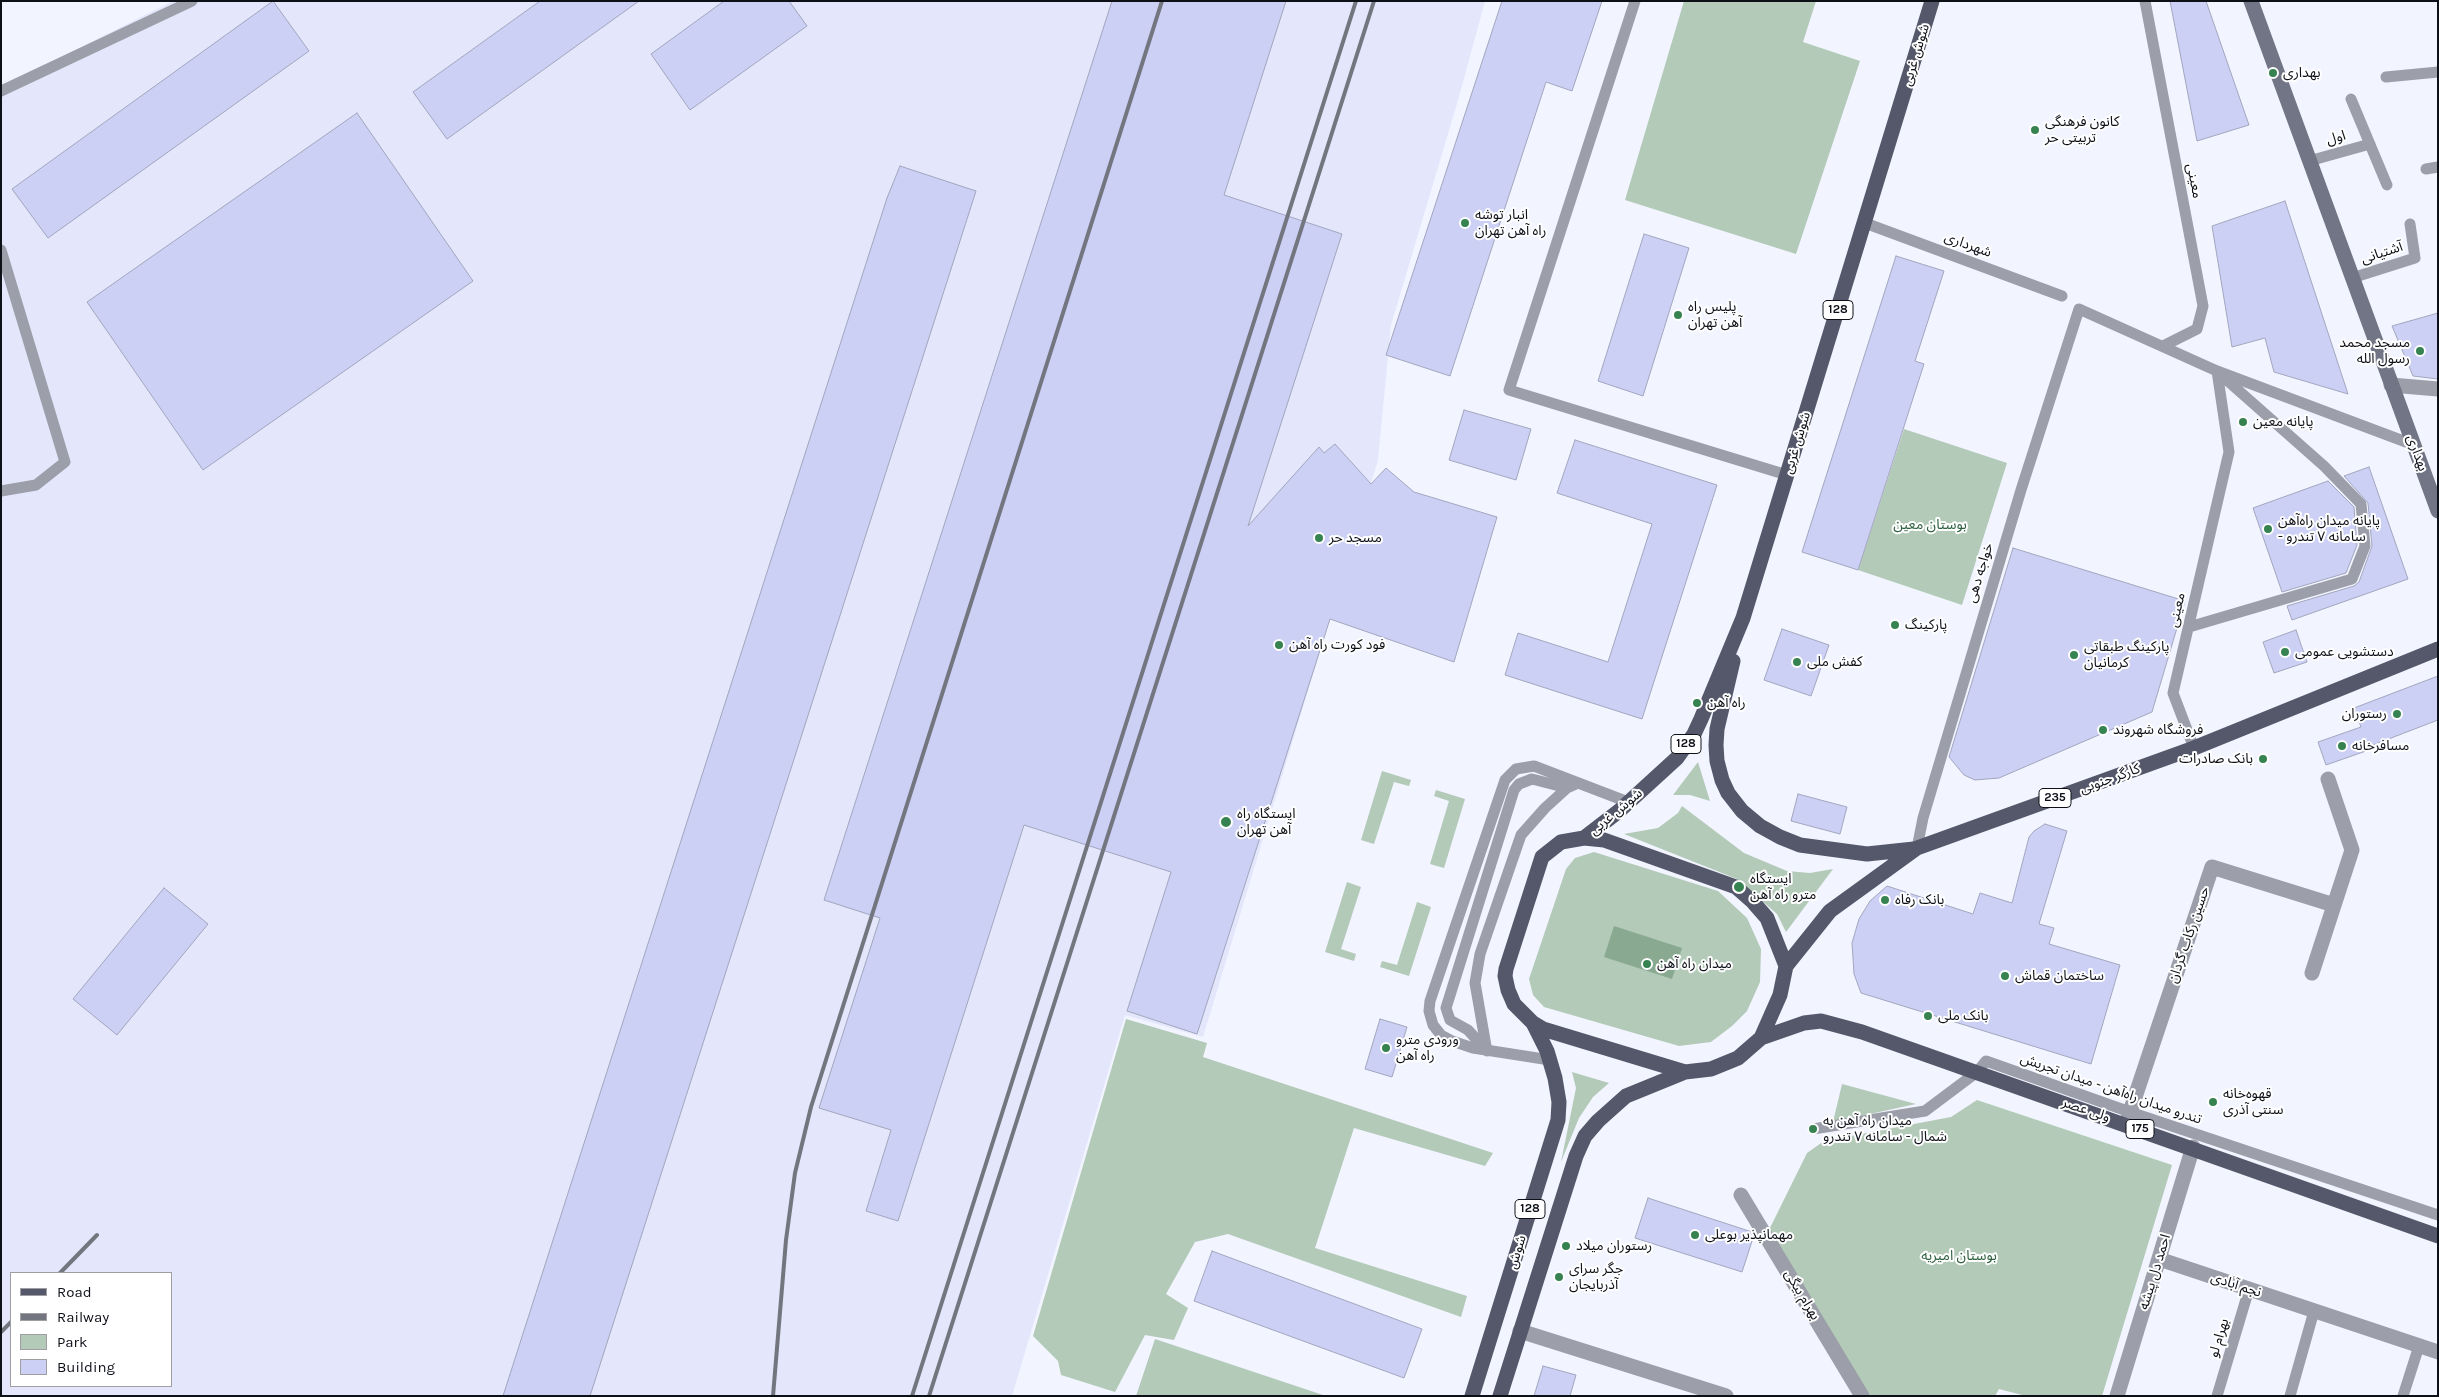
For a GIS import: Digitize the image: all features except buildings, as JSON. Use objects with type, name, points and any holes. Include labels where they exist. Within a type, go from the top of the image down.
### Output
[{"type":"main road","name":"شوش غربی","points":[[1584,838],[1677,758],[1694,734],[1743,618],[1932,1]]},
{"type":"main road","points":[[1743,618],[1717,729],[1716,745],[1717,761],[1722,780],[1742,811],[1760,826],[1780,838],[1800,845],[1867,854],[1917,848]]},
{"type":"main road","name":"کارگر جنوبی","points":[[1786,966],[1830,911],[1917,848],[2194,748],[2438,649]]},
{"type":"main road","points":[[1584,838],[1604,840],[1736,887],[1754,902],[1767,918],[1786,966],[1780,995],[1761,1038],[1738,1058],[1711,1069],[1685,1072],[1543,1029],[1533,1023],[1514,1004],[1505,976],[1542,857],[1561,842],[1584,838]]},
{"type":"main road","name":"ولی عصر","points":[[1761,1038],[1804,1023],[1821,1021],[1862,1032],[1978,1072],[2128,1118],[2193,1147],[2438,1236]]},
{"type":"main road","name":"شوش","points":[[1472,1396],[1558,1120],[1559,1102],[1550,1060],[1533,1023]]},
{"type":"main road","name":"شوش","points":[[1500,1396],[1576,1156],[1585,1136],[1598,1121],[1626,1096],[1685,1072]]},
{"type":"street","name":"بهداری","points":[[2251,1],[2438,511]]},
{"type":"street","points":[[2391,385],[2438,389]]},
{"type":"street","points":[[2312,973],[2352,850],[2328,779]]},
{"type":"street","name":"حسین رکاب‌ گردان","points":[[2128,1118],[2212,866],[2334,905]]},
{"type":"street","name":"احمد دل پیشه","points":[[2117,1396],[2193,1147]]},
{"type":"street","name":"بهرام بیگی","points":[[1741,1195],[1862,1396]]},
{"type":"street","name":"نجم آبادی","points":[[2159,1259],[2438,1352]]},
{"type":"street","points":[[1520,1331],[1700,1392],[1726,1396]]},
{"type":"lane","points":[[1,91],[192,1]]},
{"type":"lane","points":[[1635,1],[1509,390],[1788,475]]},
{"type":"lane","name":"معینی","points":[[2145,1],[2203,306],[2198,329],[2163,346]]},
{"type":"lane","points":[[2386,77],[2438,72]]},
{"type":"lane","points":[[2351,99],[2387,185]]},
{"type":"lane","name":"اول","points":[[2309,161],[2370,144]]},
{"type":"lane","name":"شهرداری","points":[[1864,223],[2062,296]]},
{"type":"lane","name":"آشتیانی","points":[[2352,278],[2415,258],[2410,224]]},
{"type":"lane","points":[[1,250],[64,462],[36,485],[1,491]]},
{"type":"lane","name":"خواجه دهی","points":[[1917,848],[1923,818],[2018,500],[2079,308],[2163,346]]},
{"type":"lane","points":[[2163,346],[2216,371],[2414,445]]},
{"type":"lane","points":[[2189,627],[2352,579],[2365,546],[2361,504],[2324,466],[2216,371]]},
{"type":"lane","name":"معینی","points":[[2194,748],[2173,693],[2229,452],[2216,371]]},
{"type":"lane","points":[[1550,1060],[1473,1048],[1441,1035],[1429,1011],[1505,780],[1516,769],[1534,766],[1573,786]]},
{"type":"lane","points":[[1487,1050],[1468,1030],[1450,1020],[1446,1008],[1514,790],[1520,784],[1532,779],[1573,786],[1628,802]]},
{"type":"lane","points":[[1487,1050],[1475,983],[1480,954],[1521,835],[1545,808],[1573,786]]},
{"type":"lane","points":[[1813,1129],[1925,1110],[1978,1072]]},
{"type":"lane","name":"تندرو میدان راه‌آهن - میدان تجریش","points":[[2128,1118],[2438,1215]]},
{"type":"lane","name":"بهرام لو","points":[[2217,1396],[2249,1289]]},
{"type":"lane","points":[[2290,1396],[2314,1310]]},
{"type":"lane","points":[[2403,1396],[2418,1346]]},
{"type":"shaded area","points":[[173,1],[1485,1],[1459,97],[1391,325],[1378,460],[1203,1037],[1125,1015],[1012,1396],[1,1396],[1,87]]},
{"type":"shaded area","points":[[1614,926],[1682,948],[1672,979],[1604,957]]},
{"type":"green space","points":[[1684,1],[1816,1],[1803,42],[1860,61],[1796,254],[1625,200]]},
{"type":"green space","name":"بوستان معین","points":[[1904,429],[2007,463],[1962,605],[1858,570]]},
{"type":"green space","points":[[1698,762],[1710,801],[1690,795],[1673,795]]},
{"type":"green space","points":[[1382,771],[1411,780],[1409,786],[1394,782],[1374,844],[1361,840]]},
{"type":"green space","points":[[1436,790],[1465,799],[1444,868],[1430,864],[1449,801],[1434,796]]},
{"type":"green space","points":[[1682,806],[1744,853],[1787,871],[1810,873],[1833,869],[1786,932],[1777,914],[1737,879],[1624,834],[1658,828],[1678,813]]},
{"type":"green space","name":"میدان راه آهن","points":[[1594,852],[1718,891],[1747,918],[1761,949],[1760,982],[1747,1011],[1732,1026],[1711,1042],[1679,1046],[1544,1007],[1533,995],[1529,979],[1566,869],[1575,858]]},
{"type":"green space","points":[[1347,882],[1361,887],[1341,949],[1356,954],[1354,961],[1325,952]]},
{"type":"green space","points":[[1417,902],[1431,907],[1409,976],[1380,967],[1382,961],[1397,965]]},
{"type":"green space","points":[[1126,1019],[1207,1043],[1203,1057],[1493,1153],[1485,1166],[1354,1128],[1315,1248],[1467,1296],[1461,1317],[1228,1234],[1195,1242],[1166,1294],[1188,1308],[1174,1340],[1145,1335],[1115,1392],[1061,1375],[1058,1361],[1033,1336]]},
{"type":"green space","points":[[1572,1072],[1609,1083],[1593,1097],[1579,1118],[1561,1162],[1576,1088]]},
{"type":"green space","points":[[1842,1084],[1916,1104],[1833,1122]]},
{"type":"green space","name":"بوستان امیریه","points":[[1977,1100],[2172,1165],[2102,1396],[2026,1396],[1999,1389],[1995,1396],[1866,1396],[1769,1230],[1807,1153],[1824,1141],[1951,1117]]},
{"type":"green space","points":[[1155,1339],[1326,1396],[1136,1396]]},
{"type":"railway","points":[[773,1396],[786,1240],[795,1173],[811,1107],[1162,1]]},
{"type":"railway","points":[[912,1396],[1356,1]]},
{"type":"railway","points":[[929,1396],[1374,1]]},
{"type":"railway","points":[[61,1272],[97,1235]]},
{"type":"railway","points":[[1,1332],[10,1323]]},
{"type":"place","name":"بهداری","points":[[2273,73]]},
{"type":"place","name":"کانون فرهنگی تربیتی حر","points":[[2035,130]]},
{"type":"place","name":"انبار توشه راه آهن تهران","points":[[1465,223]]},
{"type":"place","name":"پلیس راه آهن تهران","points":[[1678,315]]},
{"type":"place","name":"مسجد محمد رسول الله","points":[[2420,351]]},
{"type":"place","name":"پایانه معین","points":[[2243,422]]},
{"type":"place","name":"پایانه میدان راه‌آهن - سامانه ۷ تندرو","points":[[2268,529]]},
{"type":"place","name":"مسجد حر","points":[[1319,538]]},
{"type":"place","name":"پارکینگ","points":[[1895,625]]},
{"type":"place","name":"فود کورت راه آهن","points":[[1279,645]]},
{"type":"place","name":"دستشویی عمومی","points":[[2285,652]]},
{"type":"place","name":"پارکینگ طبقاتی کرمانیان","points":[[2074,655]]},
{"type":"place","name":"کفش ملی","points":[[1797,662]]},
{"type":"place","name":"راه آهن","points":[[1697,703]]},
{"type":"place","name":"رستوران","points":[[2397,714]]},
{"type":"place","name":"فروشگاه شهروند","points":[[2103,730]]},
{"type":"place","name":"مسافرخانه","points":[[2342,746]]},
{"type":"place","name":"بانک صادرات","points":[[2263,759]]},
{"type":"place","name":"ایستگاه راه آهن تهران","points":[[1226,822]]},
{"type":"place","name":"ایستگاه مترو راه آهن","points":[[1739,887]]},
{"type":"place","name":"بانک رفاه","points":[[1885,900]]},
{"type":"place","name":"میدان راه آهن","points":[[1647,964]]},
{"type":"place","name":"ساختمان قماش","points":[[2005,976]]},
{"type":"place","name":"بانک ملی","points":[[1928,1016]]},
{"type":"place","name":"ورودی مترو راه آهن","points":[[1386,1048]]},
{"type":"place","name":"قهوه‌خانه سنتی آذری","points":[[2213,1102]]},
{"type":"place","name":"میدان راه آهن به شمال - سامانه ۷ تندرو","points":[[1813,1129]]},
{"type":"place","name":"مهمانپذیر بوعلی","points":[[1695,1235]]},
{"type":"place","name":"رستوران میلاد","points":[[1566,1246]]},
{"type":"place","name":"جگر سرای آذربایجان","points":[[1559,1277]]}]
